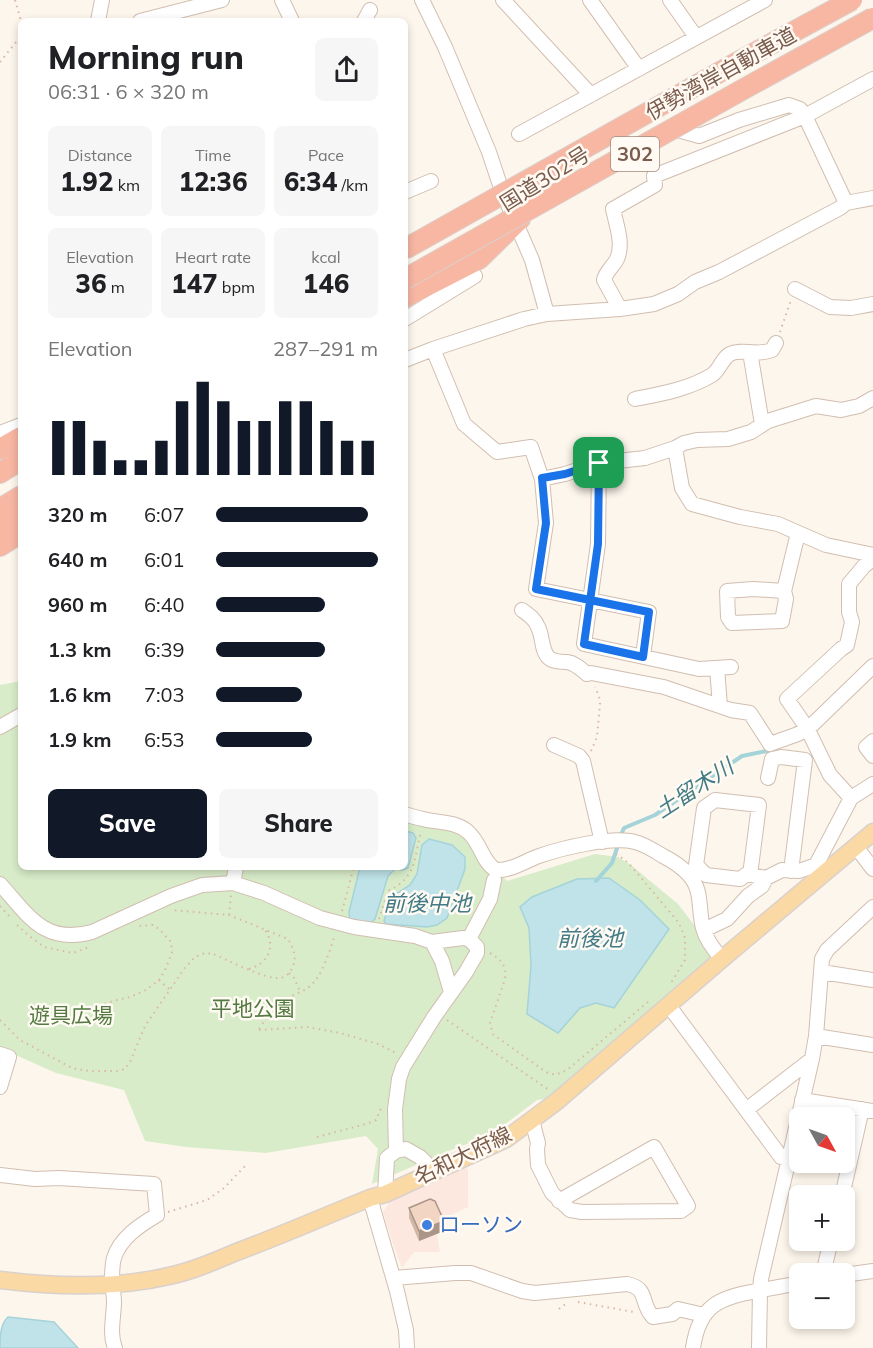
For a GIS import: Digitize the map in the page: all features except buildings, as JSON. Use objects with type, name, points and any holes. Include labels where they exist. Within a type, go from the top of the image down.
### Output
[{"type":"highway","name":"国道302号","points":[[408,242],[846,0]]},
{"type":"highway","name":"伊勢湾岸自動車道","points":[[408,247],[852,0]]},
{"type":"highway","name":"国道302号","points":[[408,295],[479,259],[516,221],[873,20]]},
{"type":"highway","name":"伊勢湾岸自動車道","points":[[408,277],[739,91],[873,20]]},
{"type":"highway","points":[[0,449],[18,439]]},
{"type":"highway","points":[[0,475],[18,464]]},
{"type":"highway","points":[[0,509],[18,498]]},
{"type":"highway","points":[[0,525],[18,515]]},
{"type":"highway","points":[[0,546],[18,535]]},
{"type":"main road","name":"名和大府線","points":[[0,1280],[61,1286],[112,1284],[171,1276],[197,1268],[378,1196],[506,1139],[556,1102],[661,1001],[722,959],[873,832]]},
{"type":"street","points":[[99,18],[102,0]]},
{"type":"street","points":[[152,18],[222,0]]},
{"type":"street","points":[[282,0],[291,18]]},
{"type":"street","points":[[422,0],[445,46],[489,152],[502,191],[532,260],[548,314]]},
{"type":"street","points":[[503,0],[591,95]]},
{"type":"street","points":[[590,0],[639,69]]},
{"type":"street","points":[[670,0],[696,37]]},
{"type":"street","points":[[519,134],[639,69],[755,2]]},
{"type":"street","points":[[620,309],[604,280],[618,253],[619,238],[613,209],[655,185],[654,176],[805,116],[873,79]]},
{"type":"street","points":[[678,130],[699,136],[739,120],[789,105],[800,109],[846,203]]},
{"type":"street","points":[[408,191],[431,181]]},
{"type":"street","points":[[408,359],[524,319],[548,314],[654,304],[678,294],[695,282],[719,272],[846,203],[873,198]]},
{"type":"street","points":[[408,317],[475,276]]},
{"type":"street","points":[[795,289],[830,307],[851,308],[873,303]]},
{"type":"street","points":[[635,399],[681,389],[712,376],[730,354],[772,350],[776,343]]},
{"type":"street","points":[[433,349],[464,424],[497,452],[531,447],[542,478],[546,523],[536,589],[649,612],[643,657]]},
{"type":"street","points":[[750,352],[762,424]]},
{"type":"street","points":[[542,478],[565,474],[599,463],[645,458],[697,440],[728,439],[751,432],[768,421],[816,406],[841,410],[859,406],[873,398]]},
{"type":"street","points":[[0,434],[18,426]]},
{"type":"street","points":[[675,448],[682,488],[693,504],[740,517],[778,524],[826,545],[873,557]]},
{"type":"street","points":[[599,463],[598,544],[584,644],[699,669],[724,667],[720,706]]},
{"type":"street","points":[[784,591],[753,589],[727,591],[728,617],[732,623],[782,621],[786,598],[784,591],[798,533]]},
{"type":"street","points":[[0,557],[18,546]]},
{"type":"street","points":[[850,798],[830,775],[807,728],[787,699],[847,645],[852,622],[849,612],[849,584],[873,557]]},
{"type":"street","points":[[522,610],[534,619],[539,628],[549,659],[569,662],[587,674],[664,687],[731,710],[750,713],[770,744],[798,734],[807,728],[873,666]]},
{"type":"street","points":[[0,727],[18,718]]},
{"type":"street","points":[[873,741],[866,747],[873,756]]},
{"type":"street","points":[[554,745],[579,756],[583,761],[613,844]]},
{"type":"street","points":[[768,778],[772,759],[781,757],[805,760],[791,871]]},
{"type":"street","points":[[704,930],[727,919],[748,896],[762,886],[766,878],[782,870],[799,871],[816,865],[850,798],[873,784]]},
{"type":"street","points":[[750,875],[759,805],[715,800],[704,808],[696,865],[706,875],[740,879],[747,874],[750,875],[766,878]]},
{"type":"street","points":[[408,815],[464,828],[475,839],[487,862],[496,870],[507,870],[538,856],[570,847],[635,842],[646,846],[677,864],[689,874],[699,895],[704,930],[712,947],[722,959]]},
{"type":"street","points":[[856,847],[873,869]]},
{"type":"street","points":[[233,883],[235,870]]},
{"type":"street","points":[[473,943],[490,899],[494,880]]},
{"type":"street","points":[[0,884],[35,923],[56,934],[79,935],[92,932],[155,903],[202,885],[233,883],[338,923],[415,936],[432,942],[463,938],[473,943],[477,953],[473,961],[403,1066],[395,1109],[396,1151]]},
{"type":"street","points":[[800,1107],[816,1036],[824,954],[873,907]]},
{"type":"street","points":[[432,942],[442,961],[451,992]]},
{"type":"street","points":[[822,972],[873,980]]},
{"type":"street","points":[[661,1001],[781,1157],[789,1160],[760,1290],[759,1348]]},
{"type":"street","points":[[816,1036],[873,1045]]},
{"type":"street","points":[[0,1054],[9,1057],[0,1087]]},
{"type":"street","points":[[746,1110],[812,1059]]},
{"type":"street","points":[[802,1100],[868,1110],[845,1185]]},
{"type":"street","points":[[531,1120],[538,1143],[538,1165],[552,1193],[559,1202],[570,1210],[582,1212],[681,1211],[688,1206],[654,1147],[559,1202]]},
{"type":"street","points":[[407,1348],[406,1330],[378,1196],[387,1158],[396,1151],[406,1149],[420,1157],[435,1172]]},
{"type":"street","points":[[0,1175],[35,1179],[59,1178],[154,1184],[157,1215],[130,1234],[114,1258],[112,1334],[115,1348]]},
{"type":"street","points":[[855,1273],[873,1270]]},
{"type":"street","points":[[394,1278],[471,1273],[522,1291],[535,1293],[627,1284],[635,1285],[640,1290],[649,1313],[654,1317],[672,1314],[678,1309],[704,1315]]},
{"type":"street","points":[[693,1348],[697,1329],[704,1315],[722,1299],[735,1294],[789,1285]]},
{"type":"path","points":[[15,0],[20,18]]},
{"type":"path","points":[[0,62],[18,40]]},
{"type":"path","points":[[776,343],[795,289]]},
{"type":"path","points":[[583,761],[590,755],[597,737],[600,704],[599,696],[587,674]]},
{"type":"path","points":[[375,930],[388,891],[406,879],[411,872],[422,829]]},
{"type":"path","points":[[613,844],[679,923],[685,938],[686,960],[672,982]]},
{"type":"path","points":[[353,870],[322,970],[308,988],[282,1001],[270,1011],[259,1030],[308,1027],[378,1044],[404,1057]]},
{"type":"path","points":[[229,915],[233,883]]},
{"type":"path","points":[[0,1020],[20,1040],[72,1068],[89,1071],[118,1071],[125,1069],[130,1062],[145,1026],[184,969],[195,957],[205,953],[213,954],[248,969],[280,978],[289,973],[295,963],[295,955],[288,939],[229,915],[170,910],[155,903]]},
{"type":"path","points":[[0,906],[27,934],[44,946],[73,953],[90,946]]},
{"type":"path","points":[[87,1007],[130,997],[146,990],[159,980],[172,952],[171,942],[153,925],[138,926]]},
{"type":"path","points":[[248,969],[261,964],[268,954],[271,946],[265,930]]},
{"type":"path","points":[[473,943],[498,957],[505,967],[505,979],[490,1023],[494,1034],[526,1059],[552,1075],[561,1074],[567,1070],[661,1001]]},
{"type":"path","points":[[289,973],[294,978],[300,992]]},
{"type":"path","points":[[159,980],[170,990]]},
{"type":"path","points":[[437,1014],[552,1092]]},
{"type":"path","points":[[317,1137],[376,1120],[384,1102]]},
{"type":"path","points":[[157,1215],[207,1200],[224,1188],[246,1165]]},
{"type":"path","points":[[559,1309],[573,1302],[634,1312]]},
{"type":"shaded area","points":[[463,1167],[468,1169],[468,1207],[435,1223],[440,1252],[414,1252],[402,1268],[383,1212],[392,1198]]},
{"type":"green space","name":"平地公園","points":[[18,682],[18,870],[408,870],[408,812],[456,827],[507,881],[595,854],[618,857],[678,904],[718,956],[552,1098],[537,1100],[500,1128],[472,1142],[372,1184],[378,1149],[366,1136],[266,1153],[186,1147],[145,1141],[124,1090],[56,1073],[0,1048],[0,685]]},
{"type":"water","points":[[408,832],[413,833],[416,838],[408,868]]},
{"type":"water","name":"前後中池","points":[[429,839],[452,845],[465,857],[465,869],[447,918],[437,925],[427,927],[386,924],[384,921],[389,903],[393,896],[410,885],[417,874],[422,845]]},
{"type":"water","points":[[359,870],[394,870],[388,876],[375,919],[368,925],[350,921],[349,912]]},
{"type":"water","name":"前後池","points":[[609,878],[640,900],[669,929],[614,1008],[596,1003],[580,1008],[558,1033],[527,1014],[531,966],[529,928],[520,907],[532,897],[577,879]]},
{"type":"water","points":[[8,1317],[54,1322],[78,1348],[0,1348],[2,1327]]},
{"type":"waterway","name":"土留木川","points":[[620,837],[624,828],[655,815],[742,756],[771,750]]},
{"type":"waterway","name":"土留木川","points":[[596,881],[612,863],[618,845]]},
{"type":"place","name":"ローソン","points":[[427,1225]]},
{"type":"route","points":[[599,463],[565,474],[542,478],[546,523],[536,589],[590,600],[649,612],[643,657],[584,644],[590,600],[598,544],[599,463]]},
{"type":"park label","name":"遊具広場","points":[[71,1016]]}]
